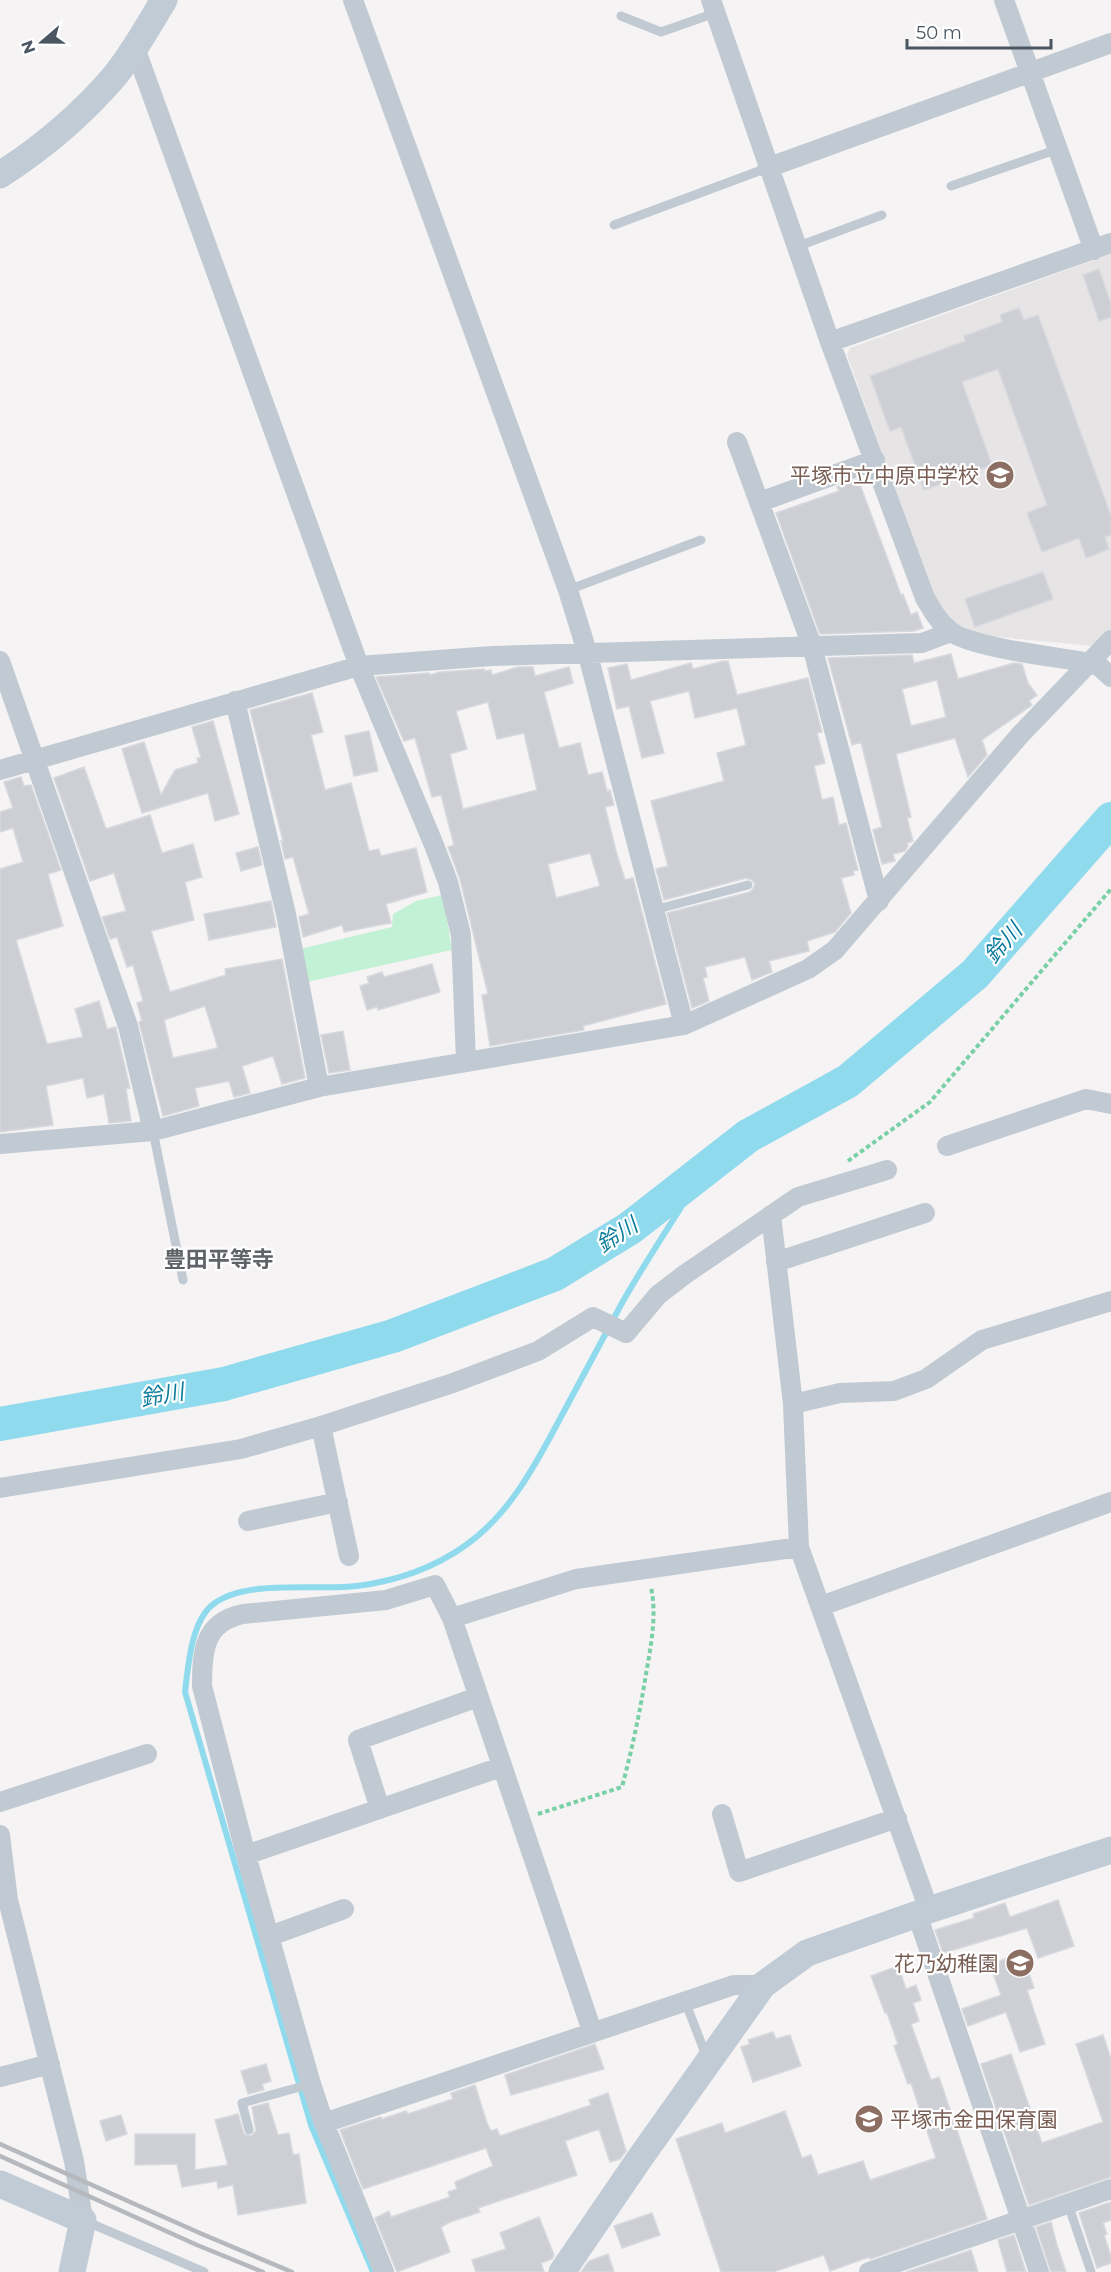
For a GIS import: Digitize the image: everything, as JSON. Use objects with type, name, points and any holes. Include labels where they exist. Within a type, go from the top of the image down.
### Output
[{"type":"street","points":[[0,175],[67,126],[113,78],[135,48],[164,0]]},
{"type":"street","points":[[353,0],[568,590],[588,655],[684,1025]]},
{"type":"street","points":[[830,342],[1103,247],[1058,149],[1004,0]]},
{"type":"street","points":[[713,6],[767,168],[925,598],[937,618],[951,632],[971,642],[1100,669]]},
{"type":"street","points":[[767,168],[1111,43]]},
{"type":"street","points":[[135,48],[359,666],[448,882],[461,935],[466,1061]]},
{"type":"street","points":[[737,442],[812,646],[879,901]]},
{"type":"street","points":[[760,502],[875,460]]},
{"type":"street","points":[[0,770],[359,666],[492,656],[922,644],[951,632]]},
{"type":"street","points":[[0,1144],[153,1131],[319,1087],[684,1025],[808,969],[835,950],[1020,735],[1100,669],[1111,640]]},
{"type":"street","points":[[0,661],[128,1026],[153,1131]]},
{"type":"street","points":[[235,701],[286,914],[319,1087]]},
{"type":"street","points":[[947,1146],[1086,1099],[1111,1104]]},
{"type":"street","points":[[0,1488],[241,1449],[321,1426],[453,1383],[538,1351],[593,1317],[626,1333],[658,1295],[798,1197],[887,1170]]},
{"type":"street","points":[[776,1262],[925,1213]]},
{"type":"street","points":[[771,1215],[793,1404],[800,1547],[897,1818],[923,1912],[1040,2272]]},
{"type":"street","points":[[793,1404],[840,1393],[894,1391],[926,1379],[982,1340],[1111,1301]]},
{"type":"street","points":[[321,1426],[350,1556]]},
{"type":"street","points":[[248,1521],[338,1502]]},
{"type":"street","points":[[822,1606],[1111,1502]]},
{"type":"street","points":[[452,1618],[576,1579],[800,1547]]},
{"type":"street","points":[[384,2272],[324,2123],[311,2084],[246,1855],[202,1686],[202,1659],[213,1630],[227,1618],[243,1614],[386,1600],[435,1585],[452,1618],[592,2031]]},
{"type":"street","points":[[380,1809],[358,1740],[478,1697]]},
{"type":"street","points":[[0,1802],[147,1754]]},
{"type":"street","points":[[246,1855],[501,1767]]},
{"type":"street","points":[[722,1814],[739,1872],[897,1818]]},
{"type":"street","points":[[0,1835],[8,1900],[74,2161],[83,2220],[72,2272]]},
{"type":"street","points":[[562,2272],[763,1985],[807,1953],[1111,1850]]},
{"type":"street","points":[[270,1936],[344,1909]]},
{"type":"street","points":[[324,2123],[734,1985],[763,1985]]},
{"type":"street","points":[[0,2077],[50,2064]]},
{"type":"street","points":[[0,2184],[83,2220]]},
{"type":"street","points":[[869,2272],[1111,2189]]},
{"type":"lane","points":[[621,16],[662,32],[713,6]]},
{"type":"lane","points":[[951,186],[1058,149]]},
{"type":"lane","points":[[614,225],[767,168]]},
{"type":"lane","points":[[796,247],[882,215]]},
{"type":"lane","points":[[568,590],[701,540]]},
{"type":"lane","points":[[654,910],[748,885]]},
{"type":"lane","points":[[153,1131],[183,1280]]},
{"type":"lane","points":[[684,2001],[709,2063]]},
{"type":"lane","points":[[249,2130],[242,2103],[311,2084]]},
{"type":"lane","points":[[1068,2204],[1091,2272]]},
{"type":"lane","points":[[83,2220],[204,2272]]},
{"type":"path","points":[[845,1163],[930,1102],[1111,889]]},
{"type":"path","points":[[520,1820],[622,1787],[635,1736],[655,1611],[647,1569]]},
{"type":"shaded area","name":"平塚市立中原中学校","points":[[1111,254],[1111,634],[1093,646],[986,636],[955,623],[933,595],[847,355],[850,348]]},
{"type":"green space","points":[[443,895],[452,950],[307,982],[300,949],[392,927],[393,914],[416,901]]},
{"type":"building","points":[[1099,269],[1111,304],[1111,317],[1099,321],[1083,275]]},
{"type":"building","points":[[1019,308],[1024,320],[1038,315],[1111,516],[1111,535],[1105,537],[1109,549],[1086,558],[1079,538],[1042,552],[1027,513],[1047,505],[998,369],[962,382],[992,465],[924,490],[901,427],[890,431],[870,376],[965,341],[964,336],[1002,322],[1000,315]]},
{"type":"building","points":[[858,479],[901,595],[903,594],[911,615],[917,612],[923,628],[914,631],[820,634],[776,513],[839,491],[837,487]]},
{"type":"building","points":[[1043,572],[1053,599],[975,627],[965,599]]},
{"type":"building","points":[[951,654],[958,679],[1014,663],[1022,664],[1028,683],[1037,695],[1029,701],[1032,705],[982,740],[987,755],[968,777],[955,738],[896,754],[911,817],[907,818],[913,841],[907,843],[905,851],[893,854],[895,861],[882,864],[873,830],[882,827],[861,742],[852,745],[828,658],[912,655],[914,663]],"holes":[[[937,680],[946,717],[911,726],[902,689]]]},
{"type":"building","points":[[728,661],[737,695],[808,678],[822,732],[817,733],[825,763],[814,766],[822,800],[833,797],[839,825],[846,823],[858,870],[853,871],[854,875],[841,878],[851,913],[835,932],[807,941],[809,951],[769,961],[772,972],[752,980],[745,957],[705,967],[707,977],[703,978],[709,1001],[692,1008],[667,913],[750,892],[755,884],[746,878],[664,900],[656,869],[668,866],[651,801],[724,781],[717,753],[746,745],[737,708],[695,718],[689,691],[650,701],[664,753],[642,758],[629,706],[617,709],[608,668],[627,664],[631,680],[691,663],[693,669]]},
{"type":"building","points":[[518,667],[533,667],[535,676],[569,667],[573,683],[544,692],[559,748],[580,743],[588,775],[602,772],[607,791],[610,790],[614,805],[605,807],[616,851],[625,880],[633,878],[666,1004],[583,1026],[584,1030],[490,1046],[482,995],[488,994],[460,879],[448,847],[454,845],[441,795],[432,797],[415,738],[404,741],[376,677],[429,673],[430,675],[440,672],[484,669],[485,671],[491,670],[492,675]],"holes":[[[488,702],[497,739],[524,733],[537,790],[463,809],[450,754],[467,749],[456,711]],[[590,853],[600,886],[556,898],[548,864]]]},
{"type":"building","points":[[312,693],[323,732],[311,735],[325,790],[351,783],[369,851],[379,849],[381,856],[416,848],[427,892],[386,904],[391,923],[344,932],[342,925],[303,937],[299,917],[309,914],[293,857],[285,859],[281,841],[283,841],[250,710]]},
{"type":"building","points":[[213,721],[239,814],[215,821],[208,793],[142,813],[122,749],[144,742],[161,795],[175,770],[198,763],[197,758],[201,758],[192,727]]},
{"type":"building","points":[[369,731],[378,771],[354,776],[345,736]]},
{"type":"building","points":[[84,767],[106,829],[150,815],[162,853],[193,844],[202,877],[185,882],[194,920],[151,931],[170,992],[226,975],[225,969],[282,959],[305,1078],[282,1084],[273,1056],[242,1066],[250,1093],[234,1097],[229,1081],[195,1088],[199,1106],[163,1116],[139,1022],[142,1021],[137,1003],[143,1001],[133,965],[127,967],[117,937],[110,939],[102,917],[126,911],[114,873],[90,881],[54,778]],"holes":[[[205,1006],[218,1048],[173,1058],[164,1020]]]},
{"type":"building","points":[[21,777],[24,786],[31,785],[61,870],[48,874],[63,926],[16,940],[47,1044],[83,1037],[75,1009],[99,1001],[107,1029],[116,1027],[130,1088],[126,1089],[131,1121],[109,1123],[104,1094],[87,1098],[83,1078],[46,1086],[53,1125],[0,1132],[0,869],[23,862],[13,828],[0,832],[0,812],[13,808],[4,782]]},
{"type":"building","points":[[258,847],[262,865],[241,871],[236,853]]},
{"type":"building","points":[[271,901],[276,927],[209,940],[204,914]]},
{"type":"building","points":[[432,964],[440,992],[378,1010],[377,1007],[367,1010],[360,986],[369,983],[367,977],[382,972],[384,977]]},
{"type":"building","points":[[343,1031],[350,1070],[329,1073],[321,1035]]},
{"type":"building","points":[[1058,1900],[1074,1946],[1038,1958],[1027,1928],[943,1953],[935,1930],[974,1918],[973,1914],[1005,1903],[1010,1917]]},
{"type":"building","points":[[1022,1952],[1034,1988],[1027,1990],[1045,2044],[1020,2052],[1006,2012],[968,2026],[962,2009],[1001,1995],[990,1965]]},
{"type":"building","points":[[898,1966],[906,1989],[916,1985],[921,2000],[913,2003],[919,2021],[911,2024],[931,2080],[939,2077],[987,2219],[830,2271],[824,2255],[773,2272],[721,2272],[676,2139],[722,2123],[725,2133],[785,2111],[802,2158],[811,2155],[818,2175],[863,2161],[870,2180],[936,2158],[911,2083],[908,2084],[894,2046],[898,2044],[887,2013],[885,2013],[871,1976]]},
{"type":"building","points":[[773,2032],[776,2039],[790,2035],[801,2066],[753,2082],[741,2047],[750,2044],[748,2040]]},
{"type":"building","points":[[1103,2035],[1111,2059],[1111,2177],[1029,2205],[981,2064],[1011,2054],[1042,2143],[1103,2122],[1076,2044]]},
{"type":"building","points":[[595,2044],[604,2069],[511,2095],[505,2075]]},
{"type":"building","points":[[266,2064],[271,2081],[262,2084],[264,2090],[248,2094],[241,2071]]},
{"type":"building","points":[[475,2085],[487,2123],[491,2131],[497,2129],[500,2136],[591,2105],[589,2100],[608,2093],[626,2151],[620,2159],[610,2162],[599,2129],[565,2141],[577,2175],[478,2208],[480,2212],[450,2222],[441,2227],[450,2252],[397,2272],[375,2218],[389,2211],[391,2217],[450,2197],[448,2192],[457,2189],[455,2182],[493,2166],[486,2148],[363,2189],[340,2130],[406,2111],[408,2114],[453,2099],[451,2093]]},
{"type":"building","points":[[268,2103],[278,2135],[289,2133],[293,2155],[299,2154],[306,2203],[238,2215],[233,2185],[218,2188],[217,2181],[182,2187],[177,2164],[135,2165],[135,2134],[195,2134],[195,2170],[228,2165],[215,2120],[238,2114],[244,2134],[251,2136],[256,2131],[252,2107]]},
{"type":"building","points":[[121,2115],[127,2134],[106,2141],[100,2121]]},
{"type":"building","points":[[1111,2202],[1111,2220],[1103,2223],[1111,2263],[1097,2268],[1079,2213]]},
{"type":"building","points":[[652,2213],[660,2235],[622,2248],[614,2226]]},
{"type":"building","points":[[539,2217],[554,2255],[552,2259],[541,2263],[544,2272],[476,2272],[472,2260],[506,2249],[500,2233]]},
{"type":"building","points":[[1051,2222],[1066,2272],[1051,2272],[1036,2227]]},
{"type":"building","points":[[1014,2235],[1026,2272],[1007,2272],[998,2240]]},
{"type":"building","points":[[971,2250],[978,2272],[906,2272]]},
{"type":"building","points":[[608,2254],[614,2272],[581,2272],[589,2261]]},
{"type":"waterway","name":"鈴川","points":[[0,1424],[224,1384],[393,1336],[555,1274],[630,1228],[748,1136],[848,1081],[975,974],[1111,819]]},
{"type":"waterway","points":[[373,2272],[311,2125],[185,1692],[195,1635],[204,1614],[211,1606],[225,1597],[260,1589],[357,1586],[386,1581],[428,1567],[454,1553],[482,1532],[522,1486],[622,1303],[706,1168]]},
{"type":"railway","points":[[0,2144],[292,2272]]},
{"type":"railway","points":[[0,2156],[197,2245],[263,2272]]},
{"type":"place","name":"平塚市立中原中学校","points":[[1000,475]]},
{"type":"place","name":"花乃幼稚園","points":[[1020,1963]]},
{"type":"place","name":"平塚市金田保育園","points":[[869,2119]]},
{"type":"district","name":"豊田平等寺","points":[[219,1259]]}]
